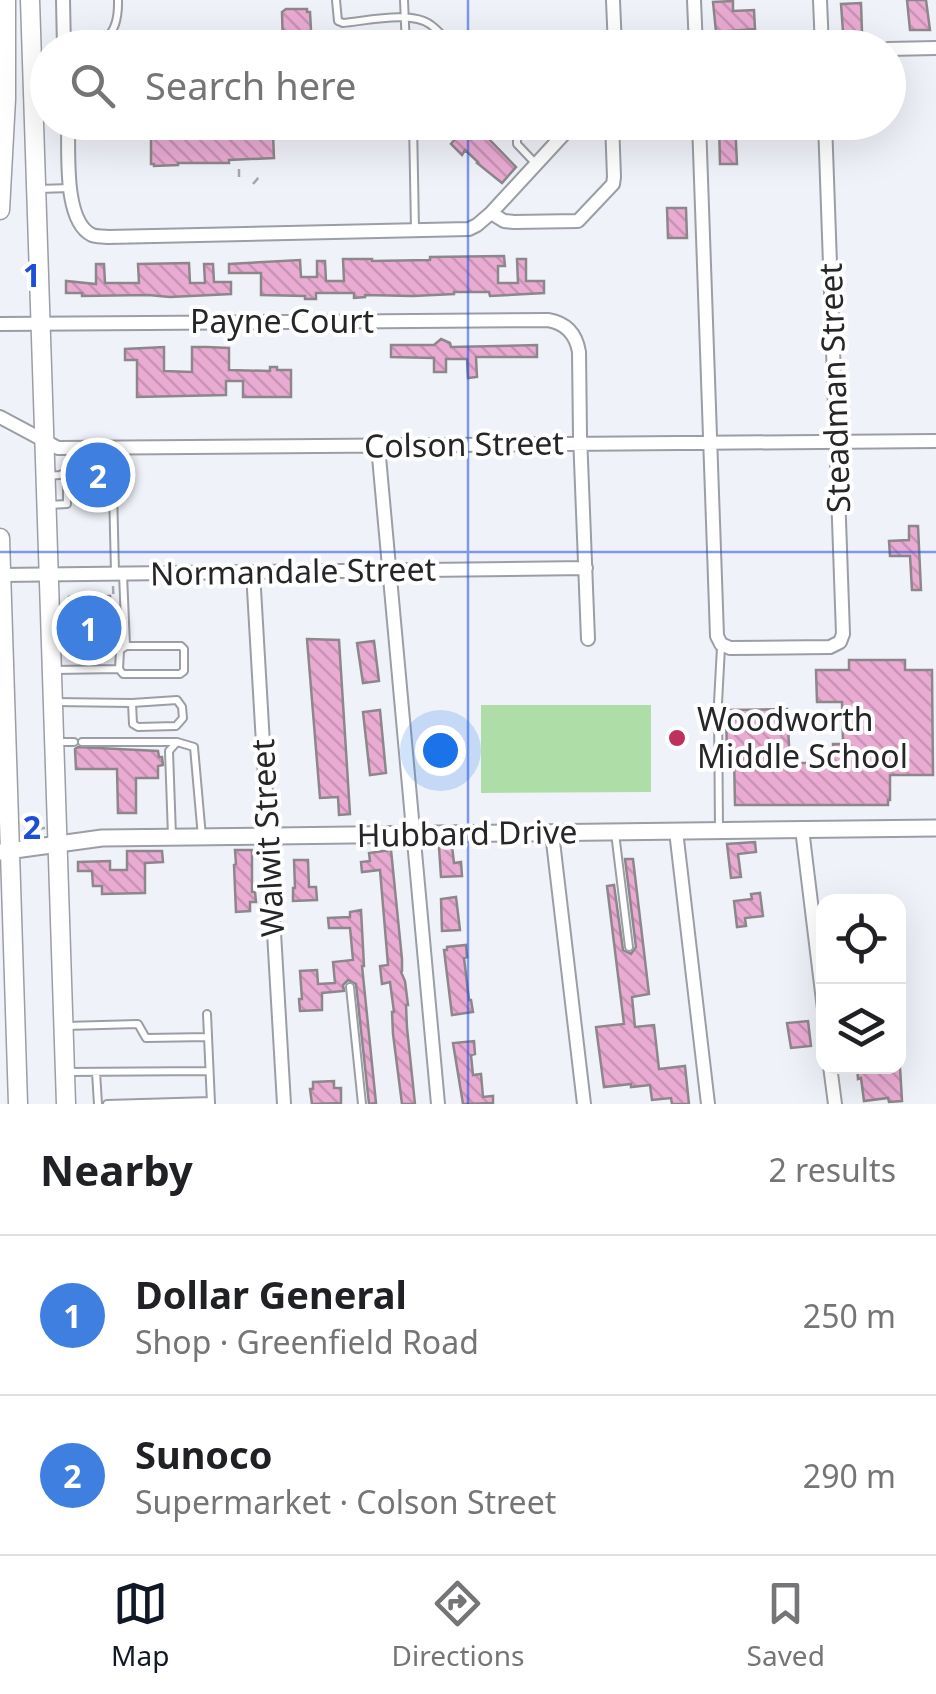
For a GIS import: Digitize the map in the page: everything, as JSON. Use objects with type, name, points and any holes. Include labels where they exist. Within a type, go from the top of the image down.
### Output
[{"type":"main road","points":[[0,210],[6,0]]},
{"type":"main road","points":[[30,0],[31,30]]},
{"type":"main road","points":[[34,140],[53,702],[70,742],[52,835],[66,1104]]},
{"type":"main road","points":[[0,538],[5,851],[18,1104]]},
{"type":"street","points":[[62,0],[63,30]]},
{"type":"street","points":[[613,0],[614,30]]},
{"type":"street","points":[[694,0],[695,30]]},
{"type":"street","points":[[820,0],[821,30]]},
{"type":"street","points":[[906,48],[936,48]]},
{"type":"street","points":[[69,140],[72,208],[78,223],[92,235],[108,237],[468,229],[491,213],[558,140]]},
{"type":"street","points":[[491,213],[514,222],[578,221],[612,184],[613,140]]},
{"type":"street","points":[[700,140],[717,636],[722,644]]},
{"type":"street","name":"Steadman Street","points":[[722,644],[730,648],[830,647],[840,642],[844,630],[826,140]]},
{"type":"street","name":"Payne Court","points":[[0,324],[548,320],[562,324],[578,346],[580,444]]},
{"type":"street","name":"Colson Street","points":[[0,417],[58,448],[936,441]]},
{"type":"street","points":[[580,444],[588,639]]},
{"type":"street","points":[[378,446],[438,1104]]},
{"type":"street","name":"Normandale Street","points":[[1,575],[117,577],[586,568]]},
{"type":"street","name":"Walwit Street","points":[[252,572],[284,1104]]},
{"type":"street","name":"Hubbard Drive","points":[[5,851],[52,835],[102,838],[936,828]]},
{"type":"street","points":[[802,830],[821,984]]},
{"type":"street","points":[[676,831],[708,1104]]},
{"type":"street","points":[[552,833],[584,1104]]},
{"type":"street","points":[[831,1074],[835,1104]]},
{"type":"lane","points":[[113,30],[118,0]]},
{"type":"lane","points":[[336,0],[336,16],[343,23],[405,17],[422,19],[436,30]]},
{"type":"lane","points":[[404,0],[405,30]]},
{"type":"lane","points":[[413,140],[416,230]]},
{"type":"lane","points":[[517,140],[536,164]]},
{"type":"lane","points":[[36,189],[71,188]]},
{"type":"lane","points":[[47,505],[66,504],[72,448]]},
{"type":"lane","points":[[112,448],[117,577],[126,646]]},
{"type":"lane","points":[[46,476],[67,472]]},
{"type":"lane","points":[[719,830],[718,703],[722,644]]},
{"type":"lane","points":[[126,646],[184,649],[184,671],[180,674],[123,674],[119,669],[120,650],[126,646]]},
{"type":"lane","points":[[52,670],[119,669]]},
{"type":"lane","points":[[53,702],[177,700],[183,718],[176,726],[138,727],[133,724],[132,703]]},
{"type":"lane","points":[[70,742],[176,742],[194,747],[202,837]]},
{"type":"lane","points":[[172,837],[170,751],[176,742]]},
{"type":"lane","points":[[614,832],[629,948]]},
{"type":"lane","points":[[350,987],[362,1104]]},
{"type":"lane","points":[[107,1104],[211,1103],[207,1014]]},
{"type":"lane","points":[[64,1026],[138,1024],[146,1038],[208,1037]]},
{"type":"lane","points":[[65,1072],[209,1071]]},
{"type":"lane","points":[[96,1072],[98,1104]]},
{"type":"path","points":[[239,170],[239,180]]},
{"type":"path","points":[[254,184],[259,178]]},
{"type":"path","points":[[114,610],[117,577]]},
{"type":"path","points":[[73,653],[114,651],[114,632]]},
{"type":"path","points":[[19,830],[52,835]]},
{"type":"green space","points":[[481,705],[651,705],[651,792],[481,793]]},
{"type":"building","points":[[907,0],[926,0],[930,30],[910,30]]},
{"type":"building","points":[[733,1],[733,11],[754,10],[755,29],[716,30],[713,2]]},
{"type":"building","points":[[861,3],[862,30],[843,30],[841,4]]},
{"type":"building","points":[[307,9],[311,30],[282,30],[282,12]]},
{"type":"building","points":[[151,140],[273,140],[274,158],[151,164]]},
{"type":"building","points":[[454,140],[490,140],[516,167],[502,183],[465,150],[462,155],[451,144]]},
{"type":"building","points":[[719,140],[736,140],[737,164],[720,164]]},
{"type":"building","points":[[667,208],[686,208],[687,238],[668,238]]},
{"type":"building","points":[[504,256],[505,266],[498,266],[498,283],[518,283],[517,259],[526,259],[526,281],[544,281],[544,293],[490,296],[489,292],[454,292],[354,298],[354,293],[316,293],[316,299],[305,299],[261,295],[261,273],[229,273],[229,264],[300,260],[301,277],[317,277],[317,261],[325,261],[326,281],[344,281],[343,259]]},
{"type":"building","points":[[189,263],[190,283],[205,283],[204,264],[213,264],[214,282],[231,282],[231,294],[170,297],[66,293],[66,281],[96,284],[96,264],[104,264],[105,283],[139,283],[138,264]]},
{"type":"building","points":[[441,339],[451,347],[537,345],[537,357],[476,357],[477,377],[468,378],[467,359],[446,359],[446,372],[434,372],[434,358],[391,357],[391,345],[434,345]]},
{"type":"building","points":[[164,347],[164,371],[192,372],[192,347],[229,348],[229,370],[291,370],[291,397],[243,397],[243,381],[226,381],[226,395],[137,397],[137,360],[125,360],[125,349]]},
{"type":"building","points":[[105,459],[106,488],[85,489],[86,499],[74,499],[76,467],[93,466],[93,460]]},
{"type":"building","points":[[909,526],[918,526],[921,590],[912,590],[910,556],[890,556],[889,541],[909,540]]},
{"type":"building","points":[[110,596],[111,649],[71,650],[69,597]]},
{"type":"building","points":[[307,639],[339,640],[350,814],[339,815],[338,797],[320,798]]},
{"type":"building","points":[[374,641],[379,681],[363,683],[357,643]]},
{"type":"building","points":[[849,660],[905,660],[905,670],[932,670],[933,775],[890,775],[888,805],[735,805],[734,756],[727,757],[726,710],[787,709],[790,763],[834,763],[833,744],[843,744],[842,702],[817,702],[816,670],[849,670]]},
{"type":"building","points":[[380,710],[386,773],[370,775],[363,712]]},
{"type":"building","points":[[78,747],[158,751],[163,765],[158,766],[158,778],[136,778],[136,813],[118,813],[117,769],[76,769]]},
{"type":"building","points":[[755,842],[756,852],[738,854],[741,877],[731,878],[727,844]]},
{"type":"building","points":[[452,846],[454,863],[461,862],[462,876],[441,877],[439,847]]},
{"type":"building","points":[[235,850],[252,850],[252,892],[256,902],[250,902],[250,911],[236,912]]},
{"type":"building","points":[[391,850],[415,1104],[402,1104],[390,982],[382,984],[380,966],[388,965],[380,870],[362,872],[361,862],[370,861],[369,853]]},
{"type":"building","points":[[127,851],[162,851],[163,862],[145,863],[145,893],[102,894],[102,886],[93,886],[92,871],[78,871],[78,862],[110,861],[110,870],[127,870]]},
{"type":"building","points":[[625,859],[633,859],[649,994],[632,997],[635,1027],[654,1025],[659,1069],[685,1066],[689,1104],[672,1104],[671,1098],[652,1100],[650,1085],[604,1087],[596,1027],[624,1024],[607,886],[614,885],[623,950],[631,954],[636,947]]},
{"type":"building","points":[[294,860],[308,860],[309,887],[316,887],[317,900],[293,901]]},
{"type":"building","points":[[760,893],[763,916],[745,918],[746,926],[737,927],[734,901],[752,899],[751,894]]},
{"type":"building","points":[[456,897],[460,930],[442,931],[441,899]]},
{"type":"building","points":[[361,910],[362,966],[376,1103],[369,1104],[356,984],[348,980],[344,991],[322,993],[322,1010],[300,1011],[299,999],[300,971],[317,970],[318,984],[335,983],[333,962],[353,960],[350,928],[329,928],[328,918],[350,917],[350,912]]},
{"type":"building","points":[[466,945],[464,958],[473,1012],[452,1015],[444,950]]},
{"type":"building","points":[[808,1021],[811,1046],[791,1048],[787,1023]]},
{"type":"building","points":[[474,1041],[473,1075],[481,1074],[483,1097],[493,1096],[493,1103],[463,1104],[453,1043]]},
{"type":"building","points":[[858,1074],[900,1074],[902,1101],[864,1101],[861,1078]]},
{"type":"building","points":[[334,1081],[334,1088],[341,1088],[341,1103],[312,1104],[313,1082]]},
{"type":"place","name":"Sunoco","points":[[98,475]]},
{"type":"place","name":"Dollar General","points":[[89,628]]},
{"type":"place","name":"Woodworth Middle School","points":[[677,738]]}]
